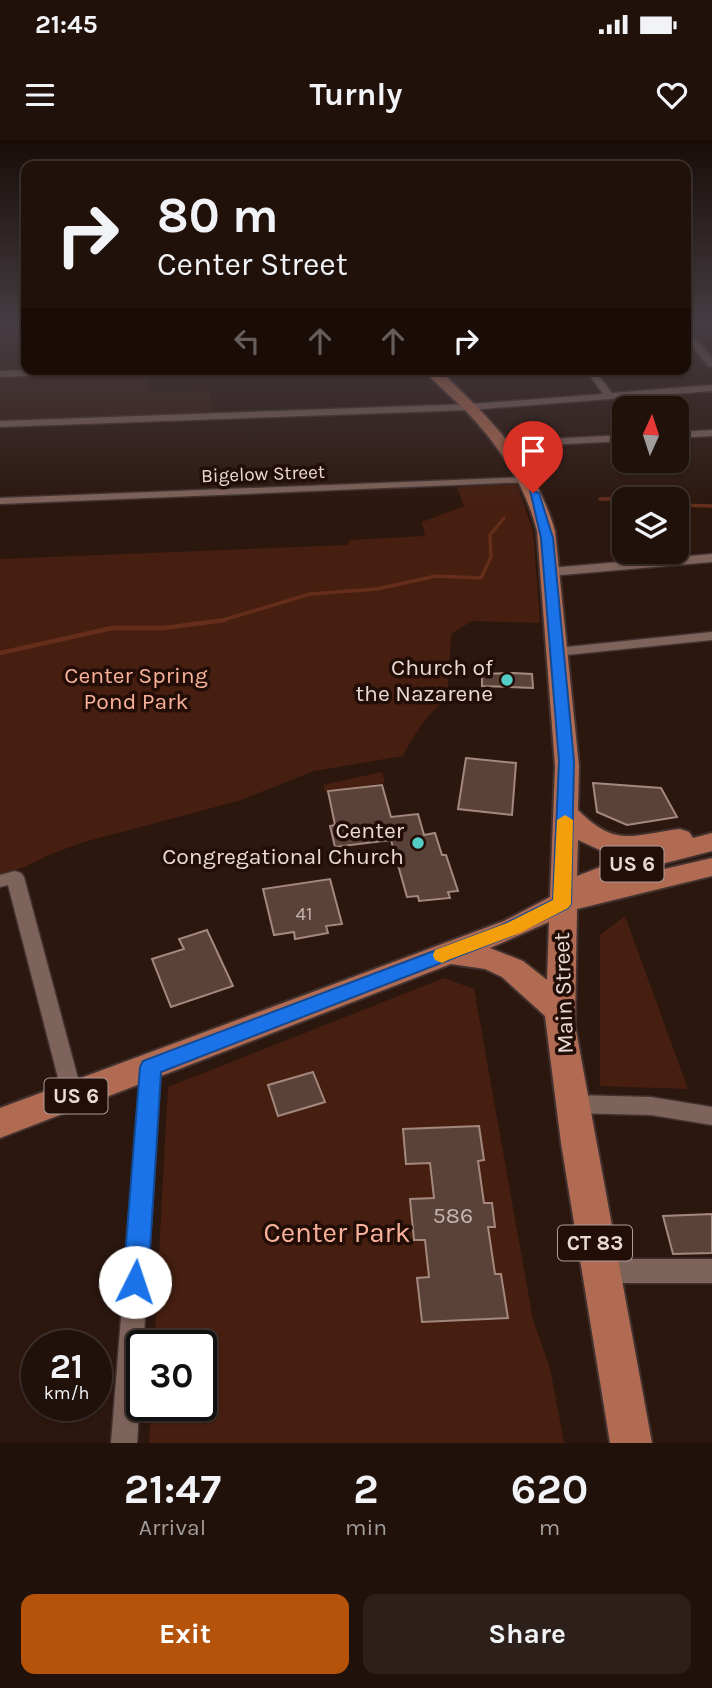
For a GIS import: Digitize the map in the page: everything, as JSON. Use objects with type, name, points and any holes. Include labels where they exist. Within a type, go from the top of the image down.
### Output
[{"type":"main road","name":"Main Street","points":[[447,385],[506,444],[527,480],[542,517],[550,572],[567,761],[560,1012],[571,1104],[631,1443]]},
{"type":"main road","points":[[565,812],[590,837],[609,844],[712,835]]},
{"type":"main road","name":"US 6","points":[[562,904],[592,878],[658,856],[712,842]]},
{"type":"main road","name":"US 6","points":[[0,1123],[513,928],[562,904],[712,867]]},
{"type":"main road","points":[[447,953],[486,957],[507,965],[523,976],[560,1012]]},
{"type":"street","points":[[601,385],[610,397]]},
{"type":"street","points":[[0,438],[3,424],[470,407],[712,388]]},
{"type":"street","points":[[690,434],[712,433]]},
{"type":"street","points":[[506,444],[612,439]]},
{"type":"street","name":"Bigelow Street","points":[[0,501],[527,480]]},
{"type":"street","points":[[550,572],[712,558]]},
{"type":"street","points":[[557,652],[712,636]]},
{"type":"street","points":[[7,879],[73,1097]]},
{"type":"street","points":[[124,1443],[151,1067]]},
{"type":"street","points":[[571,1104],[651,1106],[712,1116]]},
{"type":"street","points":[[600,1271],[712,1271]]},
{"type":"shaded area","points":[[0,385],[148,385],[147,393],[210,390],[213,414],[0,421]]},
{"type":"green space","name":"Center Spring Pond Park","points":[[517,484],[533,531],[540,623],[472,621],[451,634],[448,689],[471,691],[448,699],[438,706],[422,724],[403,756],[314,771],[238,801],[84,842],[25,867],[0,874],[0,559],[347,545],[350,540],[425,536],[422,522],[464,506],[457,487]]},
{"type":"green space","points":[[382,772],[385,783],[325,792],[323,785]]},
{"type":"green space","points":[[625,916],[688,1089],[600,1086],[600,935]]},
{"type":"green space","name":"Center Park","points":[[444,978],[474,989],[533,1320],[550,1368],[564,1443],[149,1443],[150,1421],[217,1421],[217,1330],[155,1330],[168,1087]]},
{"type":"building","name":"Church of the Nazarene","points":[[482,674],[532,674],[533,688],[482,686]]},
{"type":"building","points":[[466,758],[516,763],[512,815],[458,809]]},
{"type":"building","points":[[593,783],[661,788],[677,817],[627,825],[597,812]]},
{"type":"building","name":"Center Congregational Church","points":[[382,785],[391,817],[418,814],[424,835],[435,833],[442,855],[446,855],[458,891],[448,892],[450,898],[419,901],[418,896],[407,897],[391,840],[335,847],[330,826],[335,825],[328,791]]},
{"type":"building","points":[[330,879],[342,924],[326,926],[328,933],[295,939],[294,932],[274,935],[263,889]]},
{"type":"building","points":[[207,930],[233,986],[171,1007],[152,959],[184,949],[179,939]]},
{"type":"building","points":[[313,1072],[325,1102],[278,1116],[268,1085]]},
{"type":"building","points":[[479,1126],[484,1160],[478,1161],[484,1203],[492,1203],[495,1227],[488,1227],[495,1274],[501,1274],[508,1318],[422,1322],[417,1278],[429,1277],[425,1240],[414,1240],[410,1199],[434,1198],[430,1163],[406,1164],[403,1129]]},
{"type":"building","points":[[712,1214],[712,1253],[673,1254],[663,1216]]},
{"type":"waterway","points":[[600,499],[612,499]]},
{"type":"waterway","points":[[689,505],[712,506]]},
{"type":"waterway","points":[[222,620],[310,594],[377,589],[436,576],[481,578],[491,557],[490,535],[504,518]]},
{"type":"waterway","points":[[0,653],[112,628],[164,628],[222,620]]},
{"type":"slow traffic","points":[[442,955],[513,928],[562,904],[565,820]]},
{"type":"place","name":"Church of the Nazarene","points":[[507,680]]},
{"type":"place","name":"Center Congregational Church","points":[[418,843]]},
{"type":"route","points":[[135,1282],[151,1067],[507,930],[562,904],[567,761],[547,538],[542,514],[533,493]]}]
